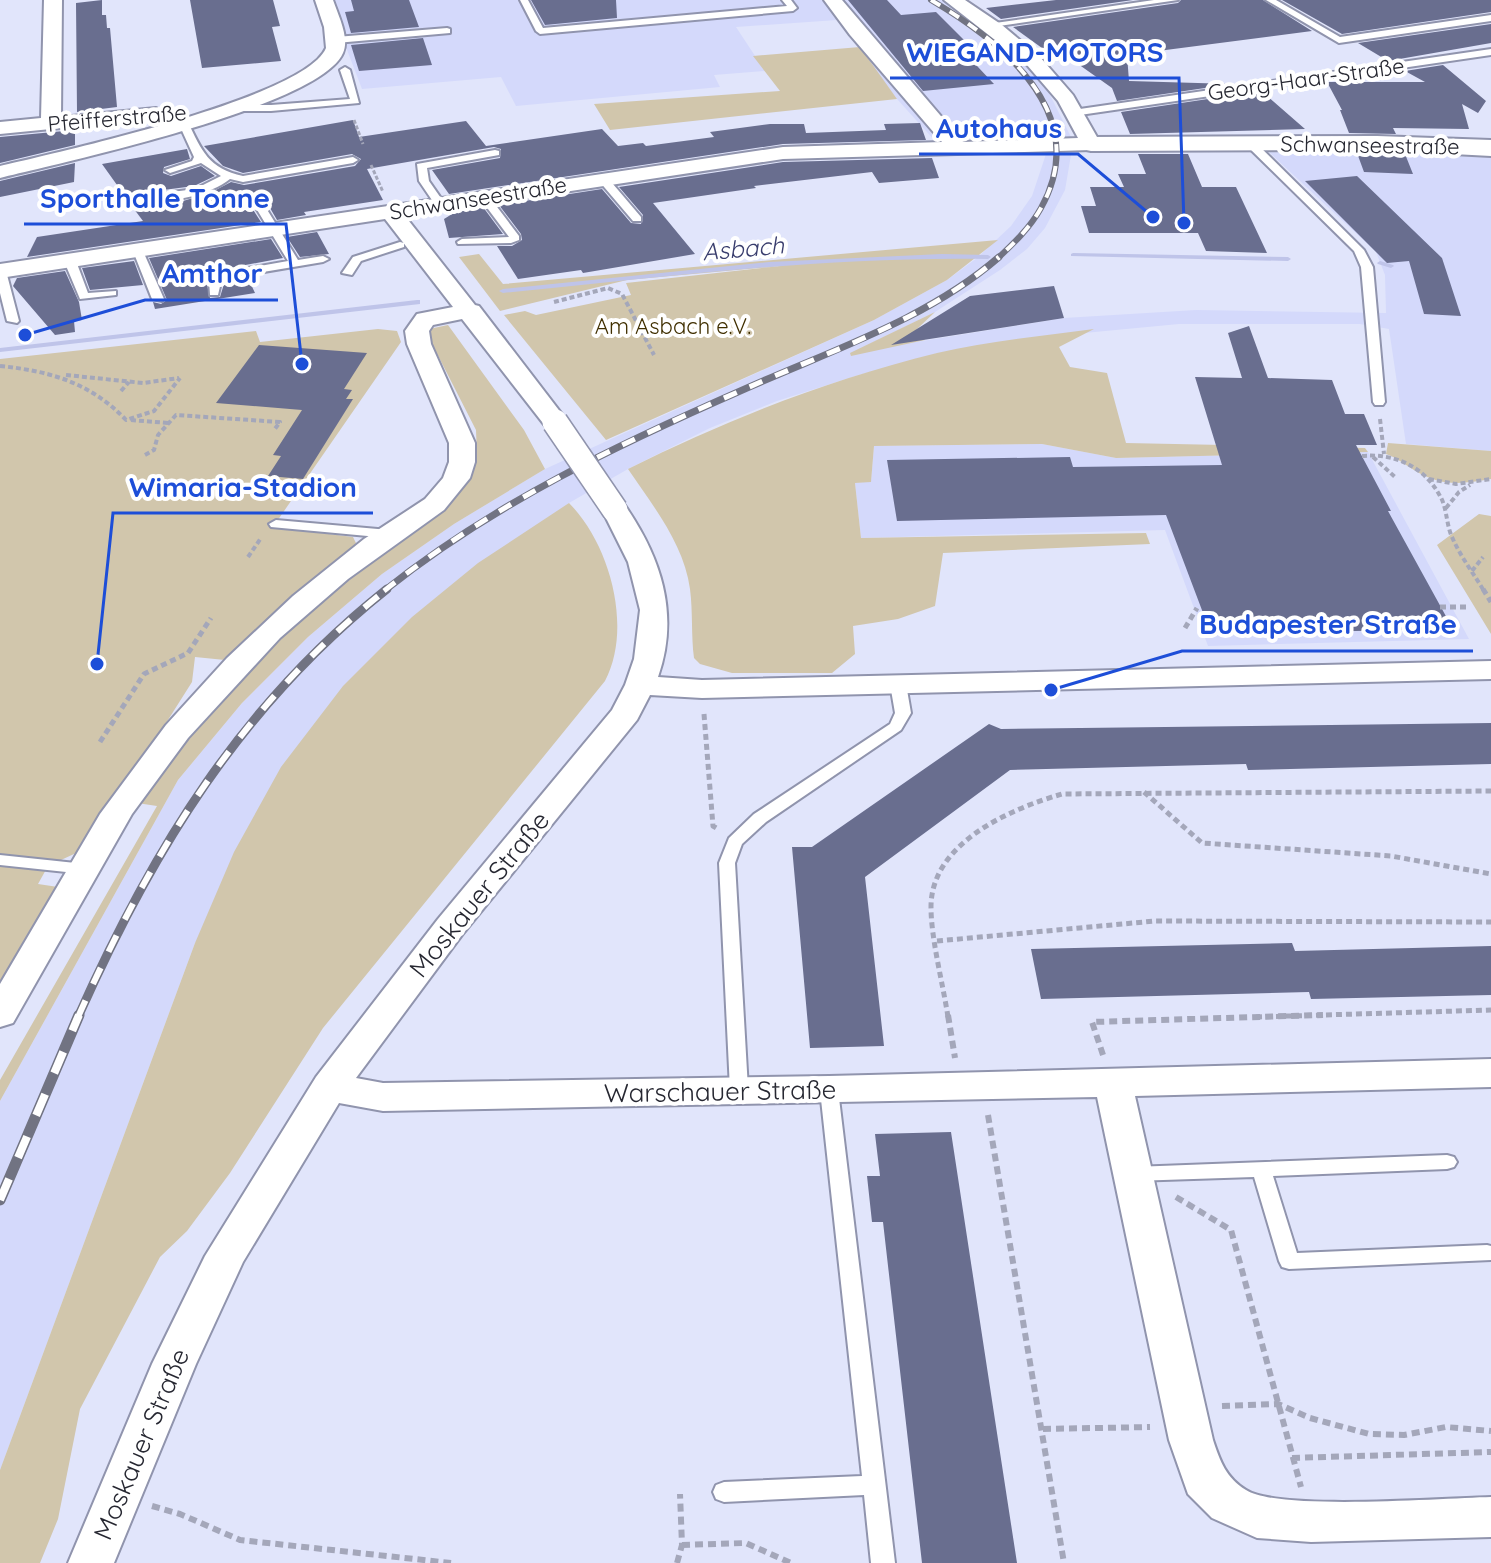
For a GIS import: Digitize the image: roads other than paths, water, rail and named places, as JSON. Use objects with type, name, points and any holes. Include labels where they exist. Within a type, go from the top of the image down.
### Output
[{"type":"street","points":[[51,123],[53,0]]},
{"type":"street","points":[[0,172],[235,108],[265,98],[316,71],[335,52],[336,40],[324,0]]},
{"type":"street","points":[[833,0],[856,31],[957,147]]},
{"type":"street","points":[[953,0],[992,24],[1034,58],[1091,144]]},
{"type":"street","name":"Pfeifferstraße","points":[[0,128],[235,108]]},
{"type":"street","name":"Schwanseestraße","points":[[0,271],[783,153],[1091,144],[1377,143],[1491,148]]},
{"type":"street","name":"Moskauer Straße","points":[[91,1563],[174,1364],[225,1256],[329,1087],[450,927],[626,713],[642,685],[654,647],[651,592],[645,567],[615,510],[555,422],[471,311],[409,248],[390,212]]},
{"type":"street","points":[[283,229],[354,232],[409,248]]},
{"type":"street","points":[[0,1014],[121,807],[198,704],[292,609],[389,534],[445,497],[459,480],[464,458],[462,443],[419,344],[417,331],[425,319],[471,311]]},
{"type":"street","points":[[642,685],[702,689],[1491,670]]},
{"type":"street","name":"Warschauer Straße","points":[[329,1087],[383,1097],[739,1089],[829,1090],[1491,1073]]},
{"type":"street","points":[[1113,1082],[1133,1174],[1204,1416],[1204,1480],[1228,1504],[1257,1518],[1311,1522],[1491,1517]]},
{"type":"lane","points":[[524,0],[540,31],[793,8],[786,0]]},
{"type":"lane","points":[[992,24],[1174,0]]},
{"type":"lane","points":[[1270,0],[1339,40],[1491,18]]},
{"type":"lane","points":[[1479,20],[1491,27]]},
{"type":"lane","points":[[336,40],[447,31]]},
{"type":"lane","name":"Georg-Haar-Straße","points":[[1073,113],[1491,52]]},
{"type":"lane","points":[[235,108],[356,101],[345,70]]},
{"type":"lane","points":[[183,122],[199,157],[228,176],[243,179],[353,160]]},
{"type":"lane","name":"Schwanseestraße","points":[[1250,143],[1348,239],[1363,258],[1367,267],[1379,402]]},
{"type":"lane","points":[[446,203],[424,181],[421,166],[495,153]]},
{"type":"lane","points":[[170,170],[196,163],[199,157]]},
{"type":"lane","points":[[437,174],[435,179],[446,203]]},
{"type":"lane","points":[[134,200],[207,189],[220,185],[228,176]]},
{"type":"lane","points":[[603,179],[637,219]]},
{"type":"lane","points":[[462,242],[515,238],[484,197]]},
{"type":"lane","points":[[258,203],[283,229],[294,263]]},
{"type":"lane","points":[[348,273],[357,259],[409,248]]},
{"type":"lane","points":[[138,251],[158,299]]},
{"type":"lane","points":[[214,293],[215,280],[225,275],[323,259]]},
{"type":"lane","points":[[70,261],[84,297],[112,293]]},
{"type":"lane","points":[[0,271],[13,321]]},
{"type":"lane","points":[[276,524],[389,534]]},
{"type":"lane","points":[[739,1089],[727,863],[735,842],[760,818],[896,727],[903,713],[898,684]]},
{"type":"lane","points":[[0,860],[85,869]]},
{"type":"lane","points":[[829,1090],[883,1563]]},
{"type":"lane","points":[[1133,1174],[1447,1162]]},
{"type":"lane","points":[[1261,1169],[1289,1261],[1487,1253]]},
{"type":"lane","points":[[724,1492],[874,1485]]},
{"type":"waterway","name":"Asbach","points":[[1073,255],[1288,259]]},
{"type":"waterway","name":"Asbach","points":[[503,291],[769,264],[942,256],[988,257]]},
{"type":"waterway","name":"Asbach","points":[[1380,263],[1391,266]]},
{"type":"waterway","name":"Asbach","points":[[0,350],[417,302]]},
{"type":"railway","points":[[931,0],[959,17],[1012,60],[1033,85],[1048,112],[1056,142],[1054,174],[1041,208],[1015,242],[997,259]]},
{"type":"railway","points":[[384,591],[469,530],[559,478],[652,431],[910,316],[971,279],[999,257]]},
{"type":"railway","points":[[78,1017],[137,896],[206,784],[245,731],[288,681],[335,634],[387,589]]},
{"type":"railway","points":[[0,1200],[79,1015]]},
{"type":"place","name":"Autohaus","points":[[1153,217]]},
{"type":"place","name":"WIEGAND-MOTORS","points":[[1184,223]]},
{"type":"place","name":"Amthor","points":[[25,335]]},
{"type":"place","name":"Sporthalle Tonne","points":[[302,364]]},
{"type":"place","name":"Wimaria-Stadion","points":[[97,664]]},
{"type":"place","name":"Budapester Straße","points":[[1051,690]]},
{"type":"park label","name":"Am Asbach e.V.","points":[[673,326]]}]
